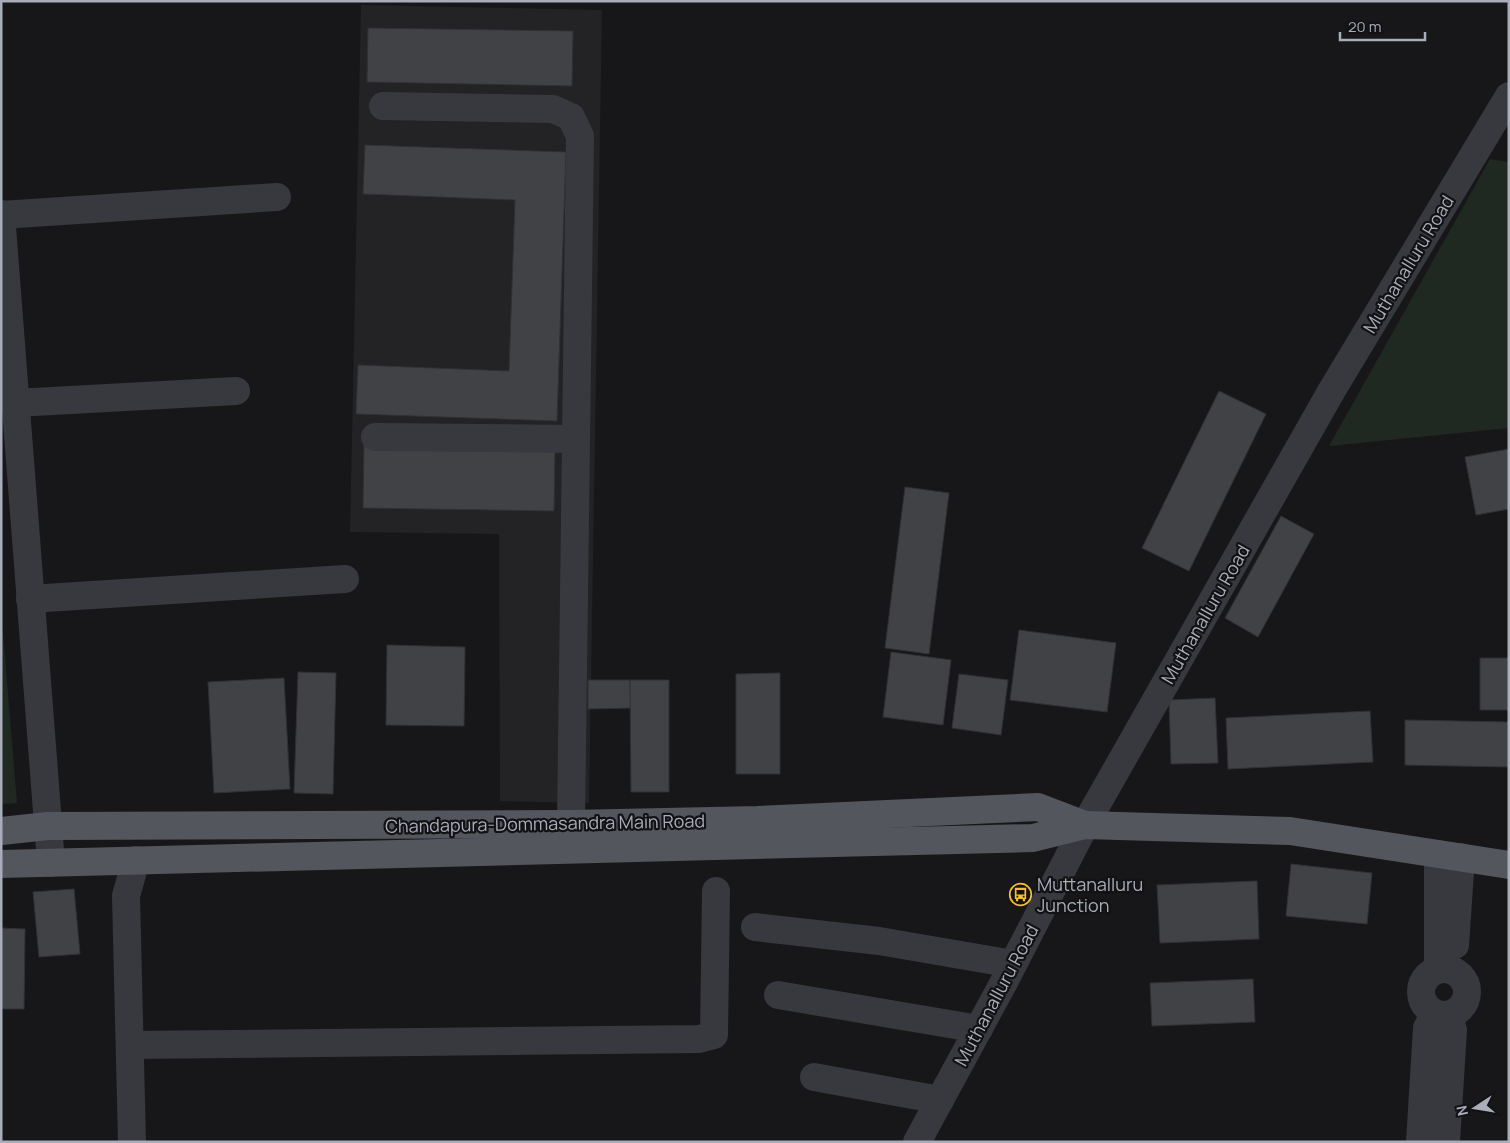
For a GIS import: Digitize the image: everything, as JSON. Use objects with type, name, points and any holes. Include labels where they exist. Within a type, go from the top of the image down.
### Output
[{"type":"main road","name":"Chandapura-Dommasandra Main Road","points":[[1,831],[48,826],[571,824],[758,820],[1038,807],[1085,826]]},
{"type":"main road","name":"Chandapura-Dommasandra Main Road","points":[[1,864],[1033,838],[1085,826],[1290,831],[1509,865]]},
{"type":"street","name":"Muthanalluru Road","points":[[917,1142],[979,1029],[1085,826],[1332,390],[1509,96]]},
{"type":"street","points":[[383,106],[554,109],[571,117],[580,136],[571,824]]},
{"type":"street","points":[[50,863],[1,215],[277,197]]},
{"type":"street","points":[[16,403],[236,391]]},
{"type":"street","points":[[375,437],[576,439]]},
{"type":"street","points":[[30,599],[345,579]]},
{"type":"street","points":[[1446,969],[1450,855]]},
{"type":"street","points":[[132,1142],[126,896],[136,860]]},
{"type":"street","points":[[131,1045],[699,1039],[714,1035],[716,891]]},
{"type":"street","points":[[755,928],[879,941],[1013,964]]},
{"type":"street","points":[[1420,1142],[1427,1028],[1442,1015],[1462,1008],[1468,994],[1465,980],[1446,969],[1428,974],[1421,984],[1420,996],[1425,1007],[1442,1015],[1453,1030],[1446,1142]]},
{"type":"street","points":[[778,995],[979,1029]]},
{"type":"street","points":[[814,1077],[940,1100]]},
{"type":"shaded area","points":[[361,5],[602,10],[589,803],[500,801],[499,534],[350,532]]},
{"type":"shaded area","points":[[1490,159],[1509,162],[1509,428],[1329,446]]},
{"type":"shaded area","points":[[1,608],[17,803],[1,804]]},
{"type":"building","points":[[368,28],[573,31],[572,86],[367,82]]},
{"type":"building","points":[[365,145],[566,152],[557,421],[356,414],[358,365],[509,371],[515,200],[363,194]]},
{"type":"building","points":[[1219,391],[1266,414],[1189,571],[1142,548]]},
{"type":"building","points":[[364,444],[555,447],[554,511],[363,508]]},
{"type":"building","points":[[1509,449],[1509,509],[1476,515],[1465,457]]},
{"type":"building","points":[[905,487],[949,493],[929,654],[885,648]]},
{"type":"building","points":[[1281,516],[1314,534],[1258,637],[1225,618]]},
{"type":"building","points":[[1019,630],[1116,643],[1107,712],[1010,700]]},
{"type":"building","points":[[387,645],[465,647],[464,726],[386,725]]},
{"type":"building","points":[[891,652],[951,660],[943,725],[883,717]]},
{"type":"building","points":[[1480,658],[1509,658],[1509,710],[1480,710]]},
{"type":"building","points":[[298,672],[336,673],[333,794],[294,793]]},
{"type":"building","points":[[780,673],[780,774],[736,774],[736,674]]},
{"type":"building","points":[[959,674],[1008,680],[1001,735],[952,728]]},
{"type":"building","points":[[284,678],[290,789],[214,793],[208,682]]},
{"type":"building","points":[[588,680],[630,680],[631,708],[588,709]]},
{"type":"building","points":[[630,680],[669,680],[669,792],[631,792]]},
{"type":"building","points":[[1215,698],[1218,763],[1171,764],[1169,700]]},
{"type":"building","points":[[1370,711],[1373,762],[1228,769],[1226,718]]},
{"type":"building","points":[[1405,720],[1509,722],[1509,767],[1405,765]]},
{"type":"building","points":[[1291,864],[1372,873],[1367,924],[1286,916]]},
{"type":"building","points":[[1257,881],[1259,939],[1160,943],[1157,885]]},
{"type":"building","points":[[74,889],[80,954],[39,957],[33,892]]},
{"type":"building","points":[[1,928],[25,929],[24,1009],[1,1009]]},
{"type":"building","points":[[1253,979],[1255,1022],[1152,1026],[1150,983]]},
{"type":"place","name":"Muttanalluru Junction","points":[[1021,894]]}]
